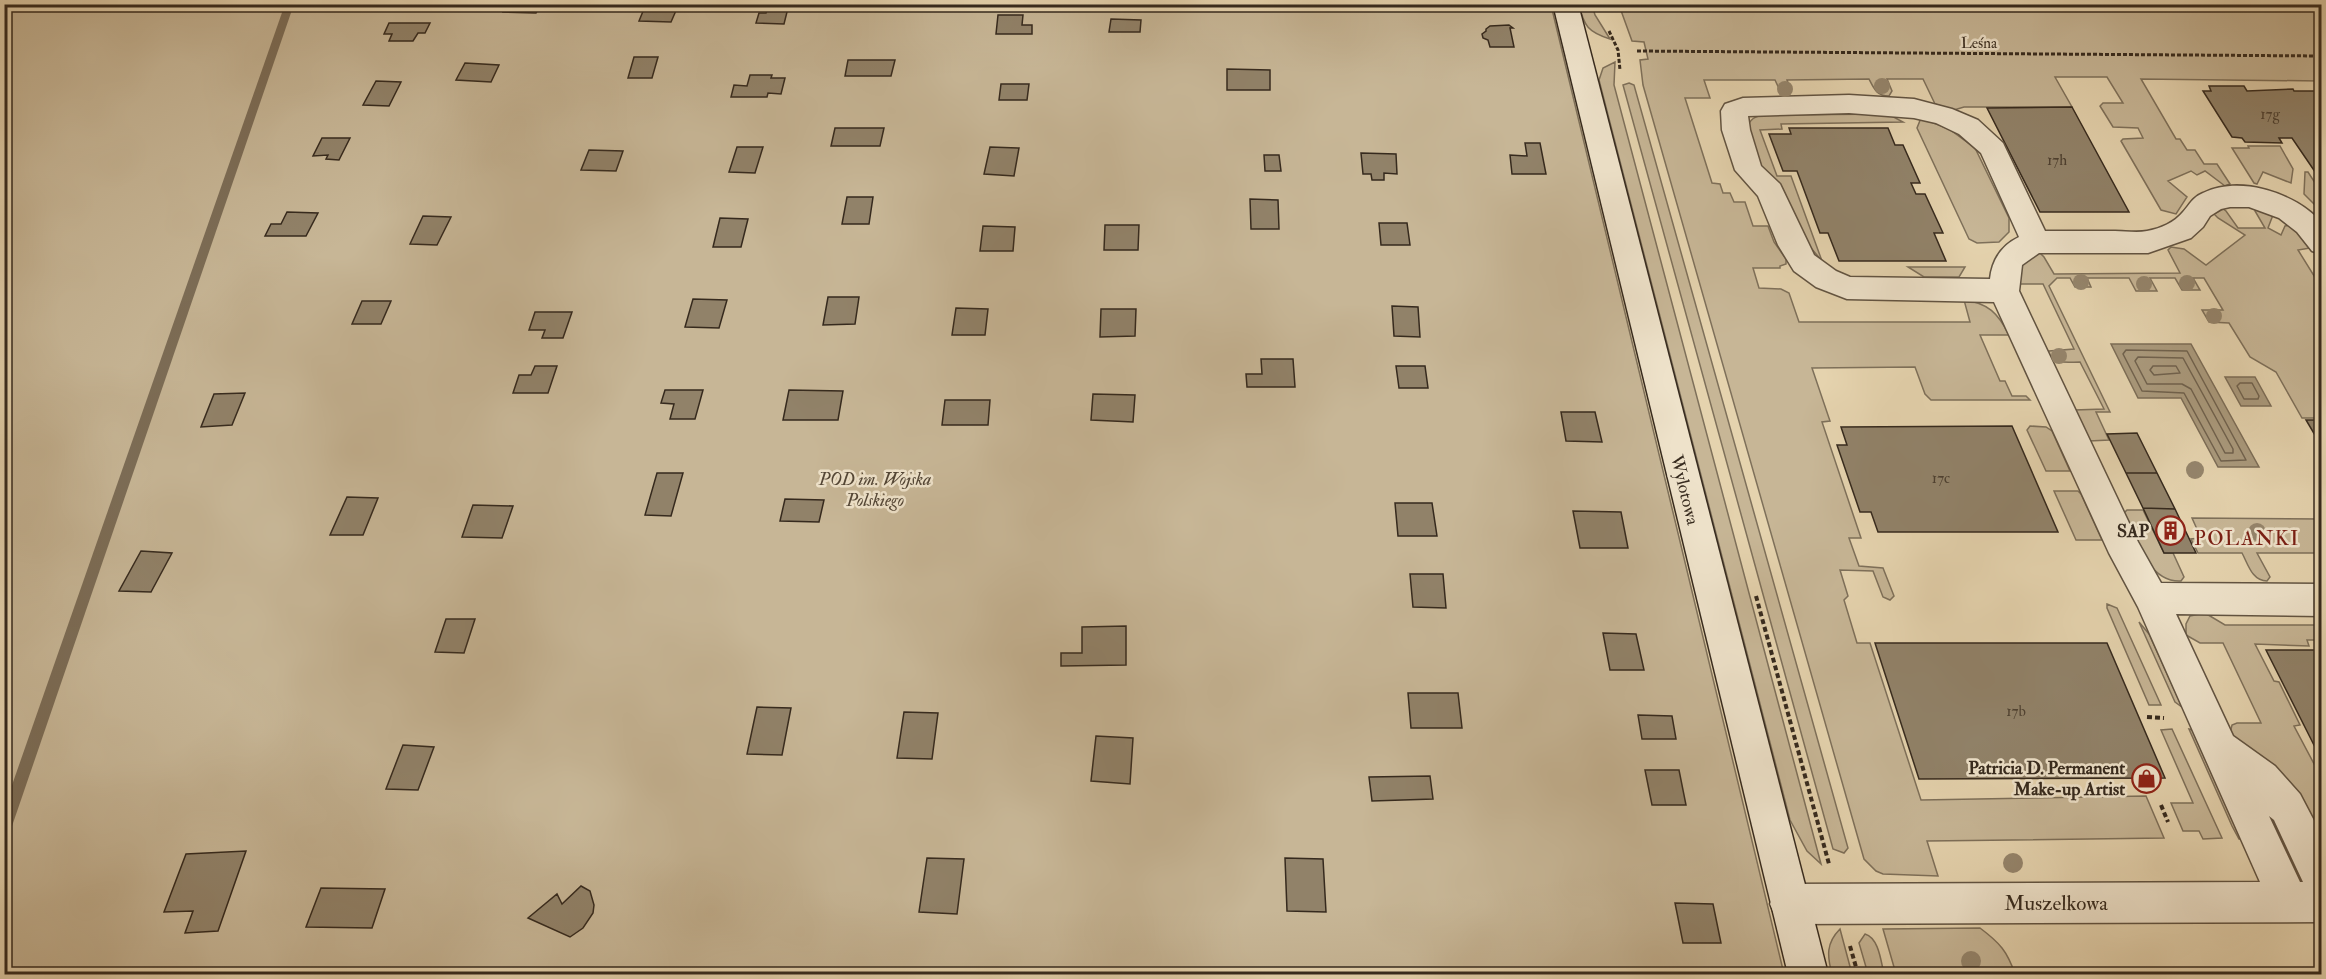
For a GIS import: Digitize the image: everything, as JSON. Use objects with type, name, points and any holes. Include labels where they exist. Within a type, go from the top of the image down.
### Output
[{"type":"street","name":"Wylotowa","points":[[1565,4],[1808,975]]},
{"type":"street","points":[[2004,291],[1847,288],[1826,279],[1804,263],[1785,229],[1770,190],[1749,170],[1736,130],[1734,111],[1743,107],[1761,106],[1891,105],[1918,108],[1958,122],[1976,131],[1990,146],[2036,242]]},
{"type":"street","points":[[2305,902],[2218,747],[2151,598],[2126,553],[2004,291],[2004,273],[2010,258],[2020,247],[2036,242],[2148,242],[2181,230],[2193,220],[2200,209],[2213,200],[2249,197],[2270,202],[2289,211],[2307,225],[2322,243]]},
{"type":"street","points":[[2151,598],[2322,600]]},
{"type":"street","points":[[2218,747],[2262,779],[2287,807],[2322,879]]},
{"type":"street","name":"Muszelkowa","points":[[1790,904],[2305,902]]},
{"type":"path","points":[[1615,40],[1620,61]]},
{"type":"path","name":"Leśna","points":[[1637,51],[2322,56]]},
{"type":"path","points":[[2147,717],[2155,717]]},
{"type":"path","points":[[2161,805],[2168,822]]},
{"type":"path","points":[[1848,937],[1858,975]]},
{"type":"green space","name":"POD im. Wojska Polskiego","points":[[4,5],[1551,5],[1784,974],[5,974]]},
{"type":"green space","points":[[1579,5],[1592,5],[1595,15],[1610,39],[1597,34],[1588,27]]},
{"type":"green space","points":[[1619,5],[2321,5],[2321,81],[2141,79],[2176,139],[2180,139],[2187,150],[2195,150],[2204,164],[2217,164],[2230,184],[2225,186],[2205,171],[2197,175],[2191,171],[2168,181],[2187,197],[2176,214],[2161,210],[2121,141],[2143,138],[2138,128],[2113,127],[2100,106],[2103,103],[2123,103],[2107,77],[2055,77],[2072,107],[1964,107],[1954,110],[1935,104],[1923,79],[1887,79],[1892,91],[1889,96],[1874,89],[1869,79],[1787,80],[1791,92],[1786,96],[1781,93],[1775,80],[1704,80],[1710,98],[1685,98],[1712,183],[1720,184],[1723,193],[1730,193],[1734,202],[1745,202],[1753,226],[1768,226],[1774,242],[1786,259],[1786,264],[1780,268],[1753,268],[1759,288],[1781,289],[1789,293],[1799,322],[1970,322],[1964,300],[1972,301],[1991,310],[2009,335],[1980,335],[2000,381],[2005,381],[2012,396],[2026,396],[2030,400],[1931,400],[1925,394],[1915,367],[1812,368],[1830,421],[1822,422],[1861,538],[1849,538],[1859,566],[1883,568],[1894,596],[1890,600],[1883,597],[1873,571],[1840,570],[1848,596],[1844,600],[1857,643],[1870,643],[1921,800],[2146,796],[2164,838],[1927,841],[1938,876],[1883,874],[1876,871],[1864,859],[1643,85],[1640,60],[1648,59],[1644,42],[1632,41]]},
{"type":"green space","points":[[1615,62],[1614,85],[1821,864],[1807,851],[1790,820],[1599,80],[1603,68]]},
{"type":"green space","points":[[1629,83],[1634,85],[1848,848],[1844,853],[1833,849],[1623,85]]},
{"type":"green space","points":[[1888,114],[1903,122],[1781,124],[1782,129],[1760,130],[1777,176],[1791,176],[1822,261],[1800,235],[1782,188],[1761,169],[1747,128],[1748,125],[1753,118],[1764,115]]},
{"type":"green space","points":[[1921,118],[1949,129],[1975,148],[2009,218],[2009,232],[1999,242],[1977,243],[1969,239],[1917,128]]},
{"type":"green space","points":[[2248,146],[2280,146],[2293,169],[2291,183],[2263,172],[2257,184],[2254,183],[2232,148],[2249,148]]},
{"type":"green space","points":[[2305,172],[2308,172],[2321,192],[2321,211],[2304,194]]},
{"type":"green space","points":[[2257,208],[2273,215],[2268,228],[2281,235],[2285,226],[2292,225],[2310,248],[2298,250],[2321,287],[2321,418],[2302,418],[2276,372],[2250,357],[2229,323],[2209,322],[2202,310],[2223,310],[2204,278],[2193,278],[2200,290],[2182,290],[2175,278],[2150,278],[2157,291],[2136,291],[2129,278],[2087,278],[2091,287],[2075,287],[2070,278],[2057,278],[2049,286],[2110,412],[2096,412],[2109,440],[2089,441],[2075,410],[2104,409],[2080,362],[2058,361],[2048,353],[2049,351],[2074,349],[2043,284],[2019,284],[2018,265],[2040,253],[2054,274],[2180,273],[2168,250],[2171,247],[2184,249],[2206,265],[2245,235],[2214,214],[2223,209],[2238,228],[2265,228],[2255,211]]},
{"type":"green space","points":[[1908,267],[1965,267],[1959,277],[1924,277]]},
{"type":"green space","points":[[2030,426],[2046,427],[2052,431],[2070,471],[2046,471],[2027,430]]},
{"type":"green space","points":[[2054,491],[2078,491],[2081,494],[2102,540],[2076,540]]},
{"type":"green space","points":[[2127,510],[2143,510],[2164,553],[2173,553],[2184,577],[2181,581],[2170,580],[2151,567],[2138,546],[2124,513]]},
{"type":"green space","points":[[2192,518],[2321,519],[2321,553],[2257,553],[2270,577],[2267,581],[2262,580],[2251,571],[2242,553],[2198,553],[2191,539],[2201,538]]},
{"type":"green space","points":[[2107,604],[2117,608],[2161,705],[2149,705]]},
{"type":"green space","points":[[2205,613],[2225,625],[2321,625],[2321,640],[2307,640],[2309,646],[2255,644],[2274,681],[2279,682],[2300,725],[2294,726],[2321,777],[2321,842],[2230,733],[2232,725],[2237,723],[2261,723],[2223,643],[2200,643],[2186,635],[2186,624],[2190,616]]},
{"type":"green space","points":[[2139,622],[2149,634],[2182,707],[2175,702]]},
{"type":"green space","points":[[2172,729],[2222,838],[2203,839],[2199,831],[2183,831],[2171,803],[2193,803],[2161,730]]},
{"type":"green space","points":[[2189,729],[2193,730],[2242,839],[2239,839],[2232,826]]},
{"type":"green space","points":[[1980,928],[2002,948],[2015,974],[1896,974],[1883,929]]},
{"type":"green space","points":[[1840,929],[1852,974],[1832,974],[1829,950],[1832,939]]},
{"type":"green space","points":[[1865,934],[1870,936],[1876,945],[1884,974],[1868,974],[1859,943]]},
{"type":"water","points":[[2111,344],[2191,344],[2259,467],[2218,467],[2181,398],[2138,398]]},
{"type":"water","points":[[2225,377],[2255,377],[2271,406],[2241,406]]},
{"type":"building","points":[[507,4],[541,4],[536,13],[503,12]]},
{"type":"building","points":[[646,4],[678,6],[671,22],[639,21]]},
{"type":"building","points":[[769,4],[789,4],[784,24],[756,23],[759,13],[766,13]]},
{"type":"building","points":[[998,15],[1023,15],[1022,25],[1032,25],[1032,34],[996,34]]},
{"type":"building","points":[[1111,19],[1141,20],[1140,32],[1109,32]]},
{"type":"building","points":[[389,23],[430,23],[425,33],[418,33],[413,41],[389,41],[392,34],[384,34]]},
{"type":"building","points":[[1509,25],[1513,28],[1510,28],[1514,47],[1490,47],[1488,40],[1483,38],[1482,34],[1490,26]]},
{"type":"building","points":[[634,57],[658,57],[652,78],[628,78]]},
{"type":"building","points":[[848,60],[895,60],[891,76],[845,76]]},
{"type":"building","points":[[465,63],[499,65],[491,82],[456,80]]},
{"type":"building","points":[[1227,69],[1270,70],[1270,90],[1227,90]]},
{"type":"building","points":[[750,75],[772,75],[771,78],[785,78],[781,94],[768,93],[767,97],[731,97],[734,85],[747,86]]},
{"type":"building","points":[[376,81],[401,82],[389,106],[363,105]]},
{"type":"building","points":[[1001,84],[1029,84],[1027,100],[999,100]]},
{"type":"building","points":[[2209,86],[2244,86],[2247,91],[2293,89],[2294,91],[2322,91],[2322,182],[2292,138],[2279,138],[2282,143],[2245,142],[2242,138],[2232,137],[2203,91],[2211,91]]},
{"type":"building","points":[[2072,107],[2129,212],[2040,212],[1987,108]]},
{"type":"building","points":[[835,128],[884,128],[880,146],[831,146]]},
{"type":"building","points":[[1789,128],[1888,128],[1895,145],[1903,145],[1920,183],[1911,183],[1916,194],[1925,194],[1943,233],[1934,233],[1946,261],[1839,261],[1828,233],[1820,233],[1797,171],[1783,171],[1769,134],[1791,134]]},
{"type":"building","points":[[322,138],[350,138],[339,160],[326,159],[328,155],[313,156]]},
{"type":"building","points":[[1525,143],[1540,143],[1546,174],[1512,174],[1510,155],[1527,156]]},
{"type":"building","points":[[737,147],[763,147],[755,173],[729,172]]},
{"type":"building","points":[[990,147],[1019,148],[1014,176],[984,174]]},
{"type":"building","points":[[589,150],[623,151],[616,171],[581,170]]},
{"type":"building","points":[[1361,153],[1396,154],[1397,174],[1384,173],[1384,180],[1372,180],[1371,174],[1363,174]]},
{"type":"building","points":[[1264,155],[1279,155],[1281,171],[1265,171]]},
{"type":"building","points":[[847,197],[873,197],[869,224],[842,224]]},
{"type":"building","points":[[1250,199],[1278,200],[1279,229],[1251,229]]},
{"type":"building","points":[[287,212],[318,213],[306,236],[265,236],[271,224],[281,224]]},
{"type":"building","points":[[423,216],[451,217],[437,245],[410,244]]},
{"type":"building","points":[[720,218],[748,219],[741,247],[713,247]]},
{"type":"building","points":[[1379,223],[1407,223],[1410,245],[1381,245]]},
{"type":"building","points":[[1105,225],[1139,225],[1138,250],[1104,250]]},
{"type":"building","points":[[983,226],[1015,227],[1013,251],[980,251]]},
{"type":"building","points":[[828,297],[859,297],[855,324],[823,325]]},
{"type":"building","points":[[693,299],[727,300],[719,328],[685,327]]},
{"type":"building","points":[[362,301],[391,301],[381,324],[352,324]]},
{"type":"building","points":[[1392,306],[1418,307],[1420,337],[1394,336]]},
{"type":"building","points":[[956,308],[988,309],[985,335],[952,335]]},
{"type":"building","points":[[1101,309],[1136,309],[1135,336],[1100,337]]},
{"type":"building","points":[[535,312],[572,312],[563,338],[542,338],[545,330],[529,330]]},
{"type":"building","points":[[1261,359],[1293,359],[1295,387],[1247,387],[1246,374],[1262,374]]},
{"type":"building","points":[[535,366],[557,366],[548,393],[513,393],[519,375],[531,375]]},
{"type":"building","points":[[1396,366],[1425,366],[1428,388],[1399,388]]},
{"type":"building","points":[[665,390],[703,390],[695,419],[670,419],[674,404],[661,403]]},
{"type":"building","points":[[789,390],[843,391],[838,420],[783,420]]},
{"type":"building","points":[[245,393],[232,425],[201,427],[214,394]]},
{"type":"building","points":[[1093,394],[1135,395],[1133,422],[1091,420]]},
{"type":"building","points":[[945,400],[990,400],[988,425],[942,425]]},
{"type":"building","points":[[1561,412],[1595,412],[1602,442],[1566,441]]},
{"type":"building","points":[[2306,420],[2322,420],[2322,447]]},
{"type":"building","points":[[2012,426],[2058,532],[1878,532],[1871,512],[1860,512],[1837,445],[1847,445],[1841,427]]},
{"type":"building","points":[[2137,433],[2157,473],[2126,473],[2107,434]]},
{"type":"building","points":[[657,473],[683,473],[671,516],[645,515]]},
{"type":"building","points":[[2126,473],[2157,473],[2175,509],[2143,508]]},
{"type":"building","points":[[347,497],[378,498],[363,535],[330,535]]},
{"type":"building","points":[[785,499],[824,500],[819,522],[780,521]]},
{"type":"building","points":[[1395,503],[1432,503],[1437,536],[1398,536]]},
{"type":"building","points":[[473,505],[513,506],[502,538],[462,537]]},
{"type":"building","name":"SAP","points":[[2143,508],[2175,509],[2196,553],[2164,553]]},
{"type":"building","points":[[1573,511],[1621,512],[1628,548],[1580,548]]},
{"type":"building","points":[[141,551],[172,553],[151,592],[119,591]]},
{"type":"building","points":[[1410,574],[1443,574],[1446,608],[1413,607]]},
{"type":"building","points":[[446,619],[475,619],[464,653],[435,652]]},
{"type":"building","points":[[1126,626],[1126,665],[1061,666],[1061,653],[1082,653],[1082,627]]},
{"type":"building","points":[[1603,633],[1636,634],[1644,670],[1610,670]]},
{"type":"building","points":[[1875,643],[2107,643],[2165,778],[1919,779]]},
{"type":"building","points":[[2266,650],[2322,650],[2322,761]]},
{"type":"building","points":[[1408,693],[1458,693],[1462,728],[1411,728]]},
{"type":"building","points":[[757,707],[791,708],[782,755],[747,754]]},
{"type":"building","points":[[904,712],[938,713],[932,759],[897,758]]},
{"type":"building","points":[[1638,715],[1672,716],[1676,739],[1642,739]]},
{"type":"building","points":[[1096,736],[1133,738],[1130,784],[1091,781]]},
{"type":"building","points":[[403,745],[434,747],[418,790],[386,789]]},
{"type":"building","points":[[1645,770],[1679,770],[1686,805],[1652,805]]},
{"type":"building","points":[[1430,776],[1433,799],[1372,801],[1369,777]]},
{"type":"building","points":[[246,851],[218,931],[185,933],[193,911],[164,912],[186,854]]},
{"type":"building","points":[[927,858],[964,859],[957,914],[919,912]]},
{"type":"building","points":[[1285,858],[1323,859],[1326,912],[1287,911]]},
{"type":"building","points":[[581,886],[590,891],[594,905],[593,913],[583,928],[570,937],[528,918],[557,894],[562,904]]},
{"type":"building","points":[[321,888],[385,889],[372,928],[306,927]]},
{"type":"building","points":[[1675,903],[1713,904],[1721,943],[1683,943]]},
{"type":"waterway","points":[[4,829],[290,4]]},
{"type":"place","name":"SAP","points":[[2170,531]]},
{"type":"place","name":"Patricia D. Permanent Make-up Artist","points":[[2146,778]]},
{"type":"district","name":"POLANKI","points":[[2247,538]]}]
